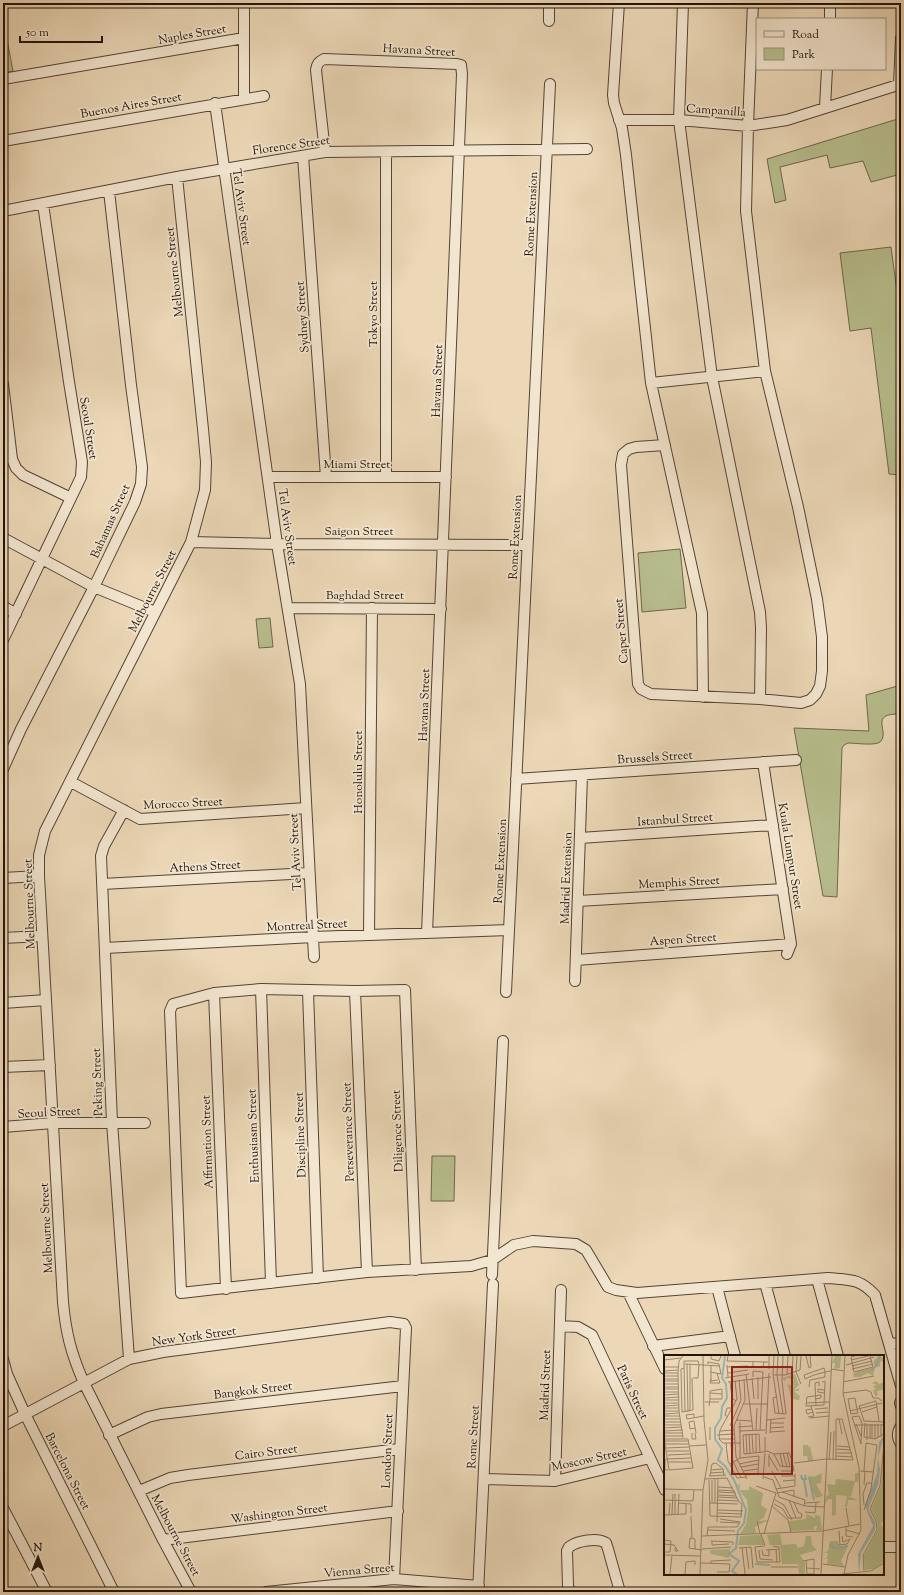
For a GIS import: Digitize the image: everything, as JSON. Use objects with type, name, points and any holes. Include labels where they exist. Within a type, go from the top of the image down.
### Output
[{"type":"street","points":[[244,3],[244,99]]},
{"type":"street","points":[[549,3],[549,21]]},
{"type":"street","points":[[619,3],[613,95],[622,128],[626,156],[651,382],[702,613],[703,697]]},
{"type":"street","points":[[683,3],[679,120],[712,377],[760,612],[760,699]]},
{"type":"street","points":[[651,382],[765,371],[746,210],[753,3]]},
{"type":"street","points":[[830,3],[830,18]]},
{"type":"street","name":"Naples Street","points":[[3,79],[244,38]]},
{"type":"street","points":[[900,84],[901,38]]},
{"type":"street","name":"Havana Street","points":[[325,152],[316,70],[319,61],[324,59],[457,64],[461,66],[459,151],[427,933]]},
{"type":"street","points":[[825,107],[827,70]]},
{"type":"street","name":"Rome Extension","points":[[506,992],[550,84]]},
{"type":"street","name":"Campanilla","points":[[619,120],[679,120],[748,126],[787,120],[900,84]]},
{"type":"street","name":"Buenos Aires Street","points":[[3,141],[214,103],[264,96]]},
{"type":"street","name":"Tel Aviv Street","points":[[214,103],[277,544],[300,684],[314,957]]},
{"type":"street","name":"Florence Street","points":[[3,211],[224,168],[325,152],[587,149]]},
{"type":"street","name":"Tokyo Street","points":[[386,152],[386,477]]},
{"type":"street","name":"Sydney Street","points":[[303,156],[326,477]]},
{"type":"street","name":"Melbourne Street","points":[[178,177],[206,462],[205,490],[191,542],[71,782],[51,816],[45,831],[39,855],[39,876],[62,1294],[65,1325],[73,1357],[109,1435],[191,1592]]},
{"type":"street","name":"Bahamas Street","points":[[3,769],[25,722],[94,587],[135,502],[141,484],[142,467],[131,385],[110,191]]},
{"type":"street","name":"Seoul Street","points":[[3,640],[43,560],[81,476],[82,462],[69,382],[44,204]]},
{"type":"street","name":"Caper Street","points":[[665,445],[629,449],[623,454],[621,465],[638,684],[641,689],[651,694],[760,699],[801,703],[810,700],[816,694],[820,686],[822,671],[822,637],[816,592],[798,507],[765,371]]},
{"type":"street","points":[[3,384],[12,459],[16,468],[23,475],[71,498]]},
{"type":"street","name":"Miami Street","points":[[268,476],[446,477]]},
{"type":"street","points":[[3,538],[94,587],[155,612]]},
{"type":"street","name":"Saigon Street","points":[[191,542],[277,544],[527,545]]},
{"type":"street","points":[[3,606],[16,614]]},
{"type":"street","name":"Baghdad Street","points":[[288,608],[441,609]]},
{"type":"street","name":"Honolulu Street","points":[[369,935],[372,608]]},
{"type":"street","name":"Brussels Street","points":[[516,779],[796,760]]},
{"type":"street","name":"Kuala Lumpur Street","points":[[763,762],[792,944]]},
{"type":"street","name":"Madrid Extension","points":[[575,982],[582,775]]},
{"type":"street","name":"Morocco Street","points":[[71,782],[140,819],[306,808]]},
{"type":"street","name":"Peking Street","points":[[124,810],[104,846],[101,856],[112,1122],[129,1359]]},
{"type":"street","name":"Istanbul Street","points":[[580,838],[773,825]]},
{"type":"street","name":"Athens Street","points":[[102,884],[309,873]]},
{"type":"street","points":[[3,878],[39,876]]},
{"type":"street","name":"Memphis Street","points":[[578,901],[783,889]]},
{"type":"street","name":"Montreal Street","points":[[105,948],[369,935],[509,930]]},
{"type":"street","points":[[3,938],[42,936]]},
{"type":"street","points":[[787,954],[792,944]]},
{"type":"street","name":"Aspen Street","points":[[576,960],[792,944]]},
{"type":"street","points":[[355,991],[261,989],[214,993],[172,1004],[170,1018],[181,1293],[367,1272],[471,1266],[492,1260],[514,1245],[533,1241],[576,1244],[586,1250],[608,1287],[628,1292],[637,1293],[828,1278],[851,1280],[865,1285],[875,1295],[901,1386]]},
{"type":"street","name":"Enthusiasm Street","points":[[261,989],[271,1283]]},
{"type":"street","name":"Discipline Street","points":[[308,990],[318,1278]]},
{"type":"street","name":"Diligence Street","points":[[355,991],[405,990],[416,1270]]},
{"type":"street","name":"Perseverance Street","points":[[355,991],[367,1272]]},
{"type":"street","name":"Affirmation Street","points":[[214,993],[226,1289]]},
{"type":"street","points":[[3,1003],[46,1000]]},
{"type":"street","name":"Rome Street","points":[[479,1589],[485,1479],[492,1260],[503,1041]]},
{"type":"street","points":[[3,1067],[50,1065]]},
{"type":"street","name":"Seoul Street","points":[[3,1128],[53,1123],[145,1123]]},
{"type":"street","points":[[817,1279],[838,1355]]},
{"type":"street","points":[[765,1283],[785,1355]]},
{"type":"street","points":[[717,1287],[735,1355]]},
{"type":"street","name":"Madrid Street","points":[[555,1481],[561,1290]]},
{"type":"street","points":[[628,1292],[664,1367]]},
{"type":"street","name":"New York Street","points":[[3,1426],[129,1359],[163,1352],[390,1322],[404,1324]]},
{"type":"street","name":"London Street","points":[[394,1579],[406,1328],[404,1324]]},
{"type":"street","name":"Paris Street","points":[[560,1326],[578,1327],[592,1335],[664,1488]]},
{"type":"street","points":[[654,1346],[730,1336]]},
{"type":"street","points":[[889,1344],[901,1343]]},
{"type":"street","name":"Barcelona Street","points":[[3,1359],[7,1374],[25,1414],[114,1592]]},
{"type":"street","name":"Bangkok Street","points":[[109,1435],[161,1414],[403,1386]]},
{"type":"street","points":[[901,1401],[901,1406]]},
{"type":"street","points":[[901,1426],[898,1431],[898,1437],[901,1444]]},
{"type":"street","name":"Cairo Street","points":[[139,1491],[170,1478],[188,1474],[400,1449]]},
{"type":"street","name":"Moscow Street","points":[[485,1479],[555,1481],[650,1458]]},
{"type":"street","points":[[3,1508],[47,1592]]},
{"type":"street","name":"Washington Street","points":[[163,1540],[398,1511]]},
{"type":"street","points":[[570,1592],[568,1586],[567,1551],[569,1547],[576,1543],[597,1540],[606,1543],[620,1592]]},
{"type":"street","points":[[884,1548],[901,1547]]},
{"type":"street","name":"Vienna Street","points":[[266,1592],[394,1579],[479,1589]]},
{"type":"green space","points":[[3,19],[13,71],[3,73]]},
{"type":"green space","points":[[901,118],[901,174],[871,182],[863,161],[830,168],[827,155],[780,167],[786,200],[775,203],[767,159]]},
{"type":"green space","points":[[891,247],[898,299],[901,299],[901,475],[889,474],[871,328],[850,331],[840,253]]},
{"type":"green space","points":[[680,549],[686,608],[642,612],[638,553]]},
{"type":"green space","points":[[270,618],[273,647],[259,648],[256,619]]},
{"type":"green space","points":[[901,685],[901,714],[891,715],[882,720],[883,738],[880,742],[870,744],[848,743],[842,748],[837,897],[823,896],[794,728],[869,731],[866,695]]},
{"type":"green space","points":[[432,1156],[455,1156],[454,1201],[431,1201]]}]
